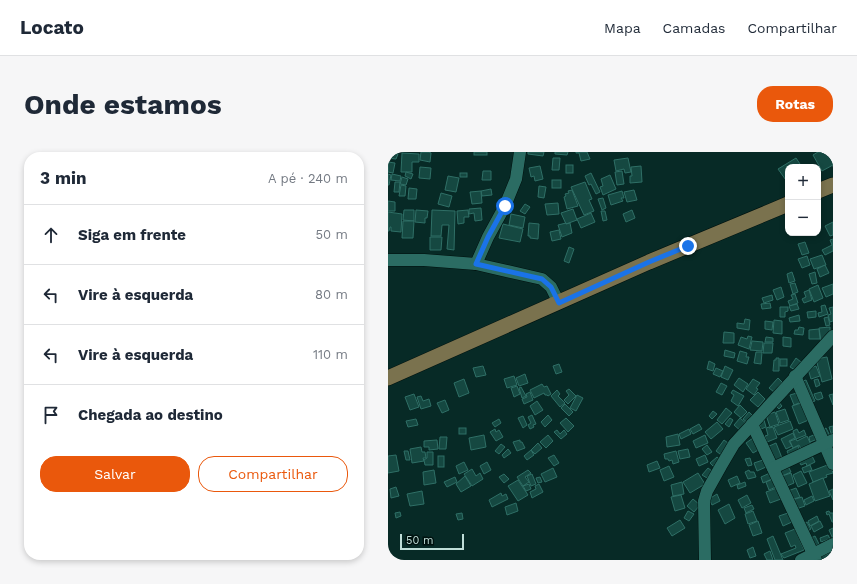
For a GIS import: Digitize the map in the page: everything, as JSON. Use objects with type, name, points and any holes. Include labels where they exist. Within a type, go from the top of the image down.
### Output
[{"type":"main road","points":[[821,190],[833,185]]},
{"type":"main road","points":[[388,378],[649,262],[785,205]]},
{"type":"street","points":[[476,264],[511,192],[516,179],[520,152]]},
{"type":"street","points":[[388,260],[424,260],[476,264],[542,279],[551,287],[559,303]]},
{"type":"street","points":[[705,560],[706,528],[704,501],[707,491],[734,444],[833,336]]},
{"type":"street","points":[[796,376],[808,406],[829,442],[833,464]]},
{"type":"street","points":[[752,424],[815,557]]},
{"type":"street","points":[[773,468],[829,442]]},
{"type":"street","points":[[801,560],[815,557],[833,544]]},
{"type":"building","points":[[388,152],[398,154],[396,159],[388,158]]},
{"type":"building","points":[[421,152],[431,153],[430,162],[420,160]]},
{"type":"building","points":[[474,152],[487,152],[487,155],[474,155]]},
{"type":"building","points":[[528,152],[544,152],[543,156],[528,154]]},
{"type":"building","points":[[555,152],[568,152],[567,155],[555,154]]},
{"type":"building","points":[[576,152],[587,152],[590,159],[581,161],[579,153]]},
{"type":"building","points":[[818,152],[830,152],[833,157],[833,165],[822,171],[821,164],[818,164],[813,155]]},
{"type":"building","points":[[402,153],[419,154],[419,162],[412,162],[412,172],[401,172]]},
{"type":"building","points":[[553,158],[560,158],[559,170],[552,170]]},
{"type":"building","points":[[628,158],[631,172],[625,173],[624,169],[616,171],[614,160]]},
{"type":"building","points":[[796,158],[800,164],[786,164]]},
{"type":"building","points":[[388,162],[395,163],[393,173],[388,172]]},
{"type":"building","points":[[566,165],[573,165],[573,173],[566,173]]},
{"type":"building","points":[[785,165],[785,179],[778,169]]},
{"type":"building","points":[[540,166],[543,179],[535,181],[534,176],[531,177],[529,168]]},
{"type":"building","points":[[641,166],[642,182],[630,183],[630,176],[632,176],[631,167]]},
{"type":"building","points":[[420,167],[431,168],[430,179],[419,178]]},
{"type":"building","points":[[483,171],[491,171],[491,180],[482,180]]},
{"type":"building","points":[[622,171],[624,184],[617,185],[615,172]]},
{"type":"building","points":[[406,172],[413,174],[411,179],[405,176]]},
{"type":"building","points":[[460,173],[467,173],[467,177],[460,177]]},
{"type":"building","points":[[591,173],[600,192],[596,194],[591,184],[589,185],[585,176]]},
{"type":"building","points":[[388,174],[391,175],[389,185],[388,185]]},
{"type":"building","points":[[392,174],[401,176],[400,181],[391,180]]},
{"type":"building","points":[[610,175],[616,189],[603,195],[600,187],[603,186],[601,179]]},
{"type":"building","points":[[448,176],[459,178],[456,192],[445,190]]},
{"type":"building","points":[[402,177],[408,179],[406,185],[400,184]]},
{"type":"building","points":[[552,180],[561,180],[561,188],[552,188]]},
{"type":"building","points":[[395,182],[400,182],[399,192],[394,192]]},
{"type":"building","points":[[585,182],[592,199],[589,200],[594,211],[584,215],[571,187]]},
{"type":"building","points":[[401,185],[406,186],[405,196],[399,196]]},
{"type":"building","points":[[539,186],[546,187],[544,198],[538,197]]},
{"type":"building","points":[[409,188],[417,189],[416,199],[408,199]]},
{"type":"building","points":[[491,189],[492,195],[482,196],[481,191]]},
{"type":"building","points":[[572,190],[578,206],[567,209],[564,197],[566,196],[565,194],[569,193],[568,191]]},
{"type":"building","points":[[634,190],[637,200],[627,202],[624,192]]},
{"type":"building","points":[[481,191],[482,203],[472,204],[470,192]]},
{"type":"building","points":[[622,191],[624,198],[621,198],[623,201],[611,205],[608,195]]},
{"type":"building","points":[[441,193],[452,196],[449,207],[438,204]]},
{"type":"building","points":[[603,198],[606,208],[602,210],[598,199]]},
{"type":"building","points":[[388,201],[395,202],[395,211],[388,211]]},
{"type":"building","points":[[558,203],[559,214],[547,215],[545,204]]},
{"type":"building","points":[[525,204],[530,207],[525,214],[520,211]]},
{"type":"building","points":[[481,208],[482,220],[475,221],[474,213],[469,214],[469,209]]},
{"type":"building","points":[[573,209],[577,220],[566,224],[561,213]]},
{"type":"building","points":[[404,210],[414,210],[414,221],[403,220]]},
{"type":"building","points":[[416,210],[428,211],[427,218],[425,218],[425,223],[415,222]]},
{"type":"building","points":[[432,210],[455,211],[454,250],[447,249],[449,225],[442,225],[441,236],[431,236]]},
{"type":"building","points":[[468,210],[469,217],[464,217],[464,223],[458,224],[457,211]]},
{"type":"building","points":[[632,210],[635,218],[626,222],[623,214]]},
{"type":"building","points":[[601,211],[605,211],[607,220],[603,221]]},
{"type":"building","points":[[388,212],[402,214],[401,232],[391,231],[391,227],[388,231]]},
{"type":"building","points":[[591,213],[595,222],[581,228],[577,219]]},
{"type":"building","points":[[511,214],[525,217],[523,228],[509,225]]},
{"type":"building","points":[[403,221],[414,221],[413,238],[402,238]]},
{"type":"building","points":[[833,222],[833,235],[830,236],[825,226]]},
{"type":"building","points":[[529,223],[539,224],[538,239],[530,238],[530,236],[528,236]]},
{"type":"building","points":[[570,223],[572,233],[562,237],[558,225]]},
{"type":"building","points":[[503,224],[523,229],[520,242],[499,238]]},
{"type":"building","points":[[559,230],[561,239],[552,241],[550,232]]},
{"type":"building","points":[[430,237],[442,237],[441,250],[430,250]]},
{"type":"building","points":[[833,239],[833,251],[825,255],[822,250],[832,245],[830,240]]},
{"type":"building","points":[[805,242],[809,253],[802,255],[798,244]]},
{"type":"building","points":[[569,247],[574,249],[569,263],[564,261]]},
{"type":"building","points":[[822,255],[826,265],[814,269],[810,259]]},
{"type":"building","points":[[807,256],[810,265],[802,268],[798,259]]},
{"type":"building","points":[[825,265],[829,273],[820,277],[817,269]]},
{"type":"building","points":[[792,272],[795,281],[789,283],[787,274]]},
{"type":"building","points":[[815,272],[817,283],[812,284],[809,274]]},
{"type":"building","points":[[795,283],[798,292],[793,294],[790,284]]},
{"type":"building","points":[[833,284],[833,294],[826,297],[822,288]]},
{"type":"building","points":[[818,285],[823,298],[814,302],[809,289]]},
{"type":"building","points":[[781,287],[784,297],[777,300],[773,290]]},
{"type":"building","points":[[809,290],[812,300],[804,303],[802,299],[806,297],[804,292]]},
{"type":"building","points":[[795,294],[798,303],[790,306],[788,301],[793,299],[791,295]]},
{"type":"building","points":[[772,295],[773,300],[764,303],[762,298]]},
{"type":"building","points":[[770,303],[771,308],[762,309],[761,304]]},
{"type":"building","points":[[797,304],[799,309],[791,311],[789,306]]},
{"type":"building","points":[[825,305],[828,314],[819,317],[818,313],[822,312],[821,306]]},
{"type":"building","points":[[780,307],[788,307],[788,311],[785,312],[785,317],[780,317]]},
{"type":"building","points":[[833,307],[833,321],[830,322],[828,315],[831,314],[829,308]]},
{"type":"building","points":[[816,311],[816,317],[808,318],[807,312]]},
{"type":"building","points":[[799,315],[800,321],[790,322],[789,318]]},
{"type":"building","points":[[828,317],[830,325],[826,326],[824,318]]},
{"type":"building","points":[[745,319],[750,320],[749,330],[737,328],[737,323],[744,324]]},
{"type":"building","points":[[774,320],[782,321],[782,334],[773,333]]},
{"type":"building","points":[[765,321],[773,322],[772,330],[765,329]]},
{"type":"building","points":[[799,327],[804,328],[803,335],[794,334],[795,330],[798,330]]},
{"type":"building","points":[[830,327],[830,331],[824,340],[821,341],[819,328]]},
{"type":"building","points":[[819,329],[820,339],[809,339],[809,330]]},
{"type":"building","points":[[724,332],[734,333],[734,343],[723,343]]},
{"type":"building","points":[[748,336],[752,337],[749,349],[738,345],[741,337],[747,339]]},
{"type":"building","points":[[766,337],[773,338],[773,342],[765,342]]},
{"type":"building","points":[[783,337],[791,338],[791,347],[783,346]]},
{"type":"building","points":[[752,341],[763,342],[762,351],[750,350]]},
{"type":"building","points":[[764,343],[773,343],[772,353],[763,353]]},
{"type":"building","points":[[725,350],[735,353],[734,358],[724,356]]},
{"type":"building","points":[[740,351],[747,353],[746,357],[749,357],[747,364],[737,361]]},
{"type":"building","points":[[756,352],[762,352],[761,364],[754,363]]},
{"type":"building","points":[[827,357],[832,379],[822,382],[816,359]]},
{"type":"building","points":[[776,358],[779,358],[779,371],[773,371],[774,360],[776,360]]},
{"type":"building","points":[[796,358],[801,362],[795,370],[790,367]]},
{"type":"building","points":[[780,359],[787,359],[787,366],[780,366]]},
{"type":"building","points":[[709,361],[715,364],[713,371],[707,369]]},
{"type":"building","points":[[559,364],[562,372],[556,374],[553,366]]},
{"type":"building","points":[[483,366],[486,375],[476,377],[473,368]]},
{"type":"building","points":[[725,366],[733,370],[728,380],[721,377]]},
{"type":"building","points":[[816,366],[820,376],[811,379],[808,369]]},
{"type":"building","points":[[716,368],[723,371],[720,377],[713,374]]},
{"type":"building","points":[[525,374],[528,383],[519,386],[516,378]]},
{"type":"building","points":[[514,376],[517,385],[507,388],[504,379]]},
{"type":"building","points":[[739,378],[748,384],[743,392],[734,385]]},
{"type":"building","points":[[778,378],[782,382],[774,392],[769,388]]},
{"type":"building","points":[[464,379],[469,393],[459,397],[454,383]]},
{"type":"building","points":[[753,379],[760,383],[756,388],[758,389],[754,395],[746,389]]},
{"type":"building","points":[[818,379],[820,385],[816,387],[814,380]]},
{"type":"building","points":[[806,380],[815,401],[808,403],[800,382]]},
{"type":"building","points":[[721,383],[727,386],[722,395],[716,392]]},
{"type":"building","points":[[542,384],[544,387],[547,386],[551,394],[548,396],[544,393],[534,398],[530,390]]},
{"type":"building","points":[[517,386],[520,394],[514,397],[511,388]]},
{"type":"building","points":[[521,387],[526,396],[522,398],[519,388]]},
{"type":"building","points":[[569,389],[576,396],[568,404],[564,400],[569,395],[566,391]]},
{"type":"building","points":[[557,390],[560,394],[558,396],[565,403],[560,407],[551,396]]},
{"type":"building","points":[[733,390],[744,396],[738,406],[731,401],[734,395],[731,393]]},
{"type":"building","points":[[530,392],[533,400],[524,404],[522,399],[527,397],[526,394]]},
{"type":"building","points":[[758,392],[765,399],[758,407],[750,400]]},
{"type":"building","points":[[800,392],[804,401],[794,405],[790,395]]},
{"type":"building","points":[[821,392],[823,398],[818,400],[816,399],[814,394]]},
{"type":"building","points":[[414,394],[419,407],[410,410],[405,397]]},
{"type":"building","points":[[833,394],[833,405],[829,395]]},
{"type":"building","points":[[577,395],[583,398],[576,411],[570,408]]},
{"type":"building","points":[[421,396],[423,401],[429,399],[431,406],[421,409],[417,397]]},
{"type":"building","points":[[445,400],[449,410],[442,413],[437,403]]},
{"type":"building","points":[[777,400],[782,406],[779,409],[774,404]]},
{"type":"building","points":[[537,401],[543,410],[535,415],[530,406]]},
{"type":"building","points":[[804,402],[811,419],[799,424],[792,406]]},
{"type":"building","points":[[565,404],[573,412],[569,416],[561,408]]},
{"type":"building","points":[[740,405],[747,412],[741,418],[734,412]]},
{"type":"building","points":[[726,408],[732,413],[722,424],[717,420]]},
{"type":"building","points":[[785,409],[789,420],[780,423],[776,412]]},
{"type":"building","points":[[713,411],[717,414],[712,419],[709,416]]},
{"type":"building","points":[[749,412],[754,417],[748,423],[743,419]]},
{"type":"building","points":[[775,412],[779,424],[770,427],[766,415]]},
{"type":"building","points":[[532,415],[536,424],[530,429],[528,425],[531,423],[528,417]]},
{"type":"building","points":[[548,415],[552,420],[545,427],[541,422]]},
{"type":"building","points":[[523,416],[527,425],[523,428],[518,418]]},
{"type":"building","points":[[566,418],[574,426],[568,432],[560,423]]},
{"type":"building","points":[[730,418],[733,420],[729,427],[725,424]]},
{"type":"building","points":[[740,418],[748,425],[742,432],[734,425]]},
{"type":"building","points":[[416,419],[418,425],[408,427],[406,421]]},
{"type":"building","points":[[499,419],[501,423],[495,427],[492,423]]},
{"type":"building","points":[[764,420],[766,427],[761,429],[759,422]]},
{"type":"building","points":[[790,421],[793,429],[778,435],[774,427]]},
{"type":"building","points":[[717,422],[723,429],[711,439],[705,432]]},
{"type":"building","points":[[699,424],[702,429],[693,434],[690,429]]},
{"type":"building","points":[[833,426],[833,436],[832,436],[829,427]]},
{"type":"building","points":[[773,427],[777,438],[767,442],[765,436],[768,435],[766,428]]},
{"type":"building","points":[[459,428],[466,428],[466,434],[459,434]]},
{"type":"building","points":[[826,428],[830,436],[825,439],[821,431]]},
{"type":"building","points":[[495,429],[496,432],[499,430],[503,437],[496,441],[490,432]]},
{"type":"building","points":[[689,429],[691,434],[681,439],[679,434]]},
{"type":"building","points":[[797,429],[799,433],[804,430],[806,435],[796,439],[793,431]]},
{"type":"building","points":[[557,430],[560,434],[564,430],[567,434],[561,439],[554,432]]},
{"type":"building","points":[[793,433],[795,438],[789,441],[792,446],[786,449],[781,439]]},
{"type":"building","points":[[818,433],[820,438],[810,442],[809,437]]},
{"type":"building","points":[[678,434],[680,445],[667,447],[666,437]]},
{"type":"building","points":[[484,435],[486,447],[471,450],[469,438]]},
{"type":"building","points":[[548,435],[553,441],[546,448],[540,442]]},
{"type":"building","points":[[705,435],[708,443],[696,448],[693,441]]},
{"type":"building","points":[[807,436],[812,447],[802,451],[799,445],[793,448],[790,441],[796,439],[797,441]]},
{"type":"building","points":[[440,437],[447,437],[446,449],[439,449]]},
{"type":"building","points":[[753,438],[760,449],[753,453],[746,443]]},
{"type":"building","points":[[437,440],[438,449],[429,450],[429,447],[424,447],[424,441]]},
{"type":"building","points":[[520,440],[525,448],[517,451],[513,442]]},
{"type":"building","points":[[724,440],[732,446],[724,457],[716,451]]},
{"type":"building","points":[[538,443],[542,448],[535,454],[531,450]]},
{"type":"building","points":[[776,443],[782,458],[773,461],[767,447]]},
{"type":"building","points":[[501,444],[505,447],[499,454],[495,451]]},
{"type":"building","points":[[707,445],[712,452],[707,455],[702,449]]},
{"type":"building","points":[[798,446],[801,453],[790,458],[787,451]]},
{"type":"building","points":[[421,447],[422,452],[425,452],[426,458],[423,458],[424,461],[412,463],[410,449]]},
{"type":"building","points":[[508,449],[511,453],[504,458],[502,455]]},
{"type":"building","points":[[688,449],[690,457],[680,459],[678,451]]},
{"type":"building","points":[[531,450],[534,455],[527,460],[524,456]]},
{"type":"building","points":[[404,451],[408,451],[410,460],[406,460]]},
{"type":"building","points":[[676,451],[679,462],[673,464],[672,460],[669,461],[668,459],[665,459],[664,454]]},
{"type":"building","points":[[427,452],[433,452],[433,465],[425,465],[424,460],[427,458]]},
{"type":"building","points":[[811,454],[815,462],[807,466],[806,463],[801,465],[798,459]]},
{"type":"building","points":[[396,455],[399,471],[388,473],[388,456]]},
{"type":"building","points":[[554,455],[559,463],[554,466],[548,458]]},
{"type":"building","points":[[705,455],[708,462],[699,466],[696,459]]},
{"type":"building","points":[[438,456],[444,456],[444,467],[438,467]]},
{"type":"building","points":[[717,457],[723,462],[716,469],[710,463]]},
{"type":"building","points":[[750,458],[752,465],[748,466],[745,459]]},
{"type":"building","points":[[763,460],[766,467],[757,471],[754,463]]},
{"type":"building","points":[[657,461],[660,468],[649,472],[647,465]]},
{"type":"building","points":[[464,462],[468,470],[459,474],[456,466]]},
{"type":"building","points":[[487,462],[491,470],[484,474],[480,466]]},
{"type":"building","points":[[787,464],[791,472],[782,476],[778,468]]},
{"type":"building","points":[[830,464],[833,473],[813,482],[809,472]]},
{"type":"building","points":[[810,465],[812,470],[804,473],[802,468]]},
{"type":"building","points":[[669,466],[674,477],[664,481],[660,470]]},
{"type":"building","points":[[553,468],[557,477],[545,482],[541,474]]},
{"type":"building","points":[[708,468],[712,471],[707,478],[702,475]]},
{"type":"building","points":[[472,469],[476,476],[480,473],[483,479],[472,486],[464,474]]},
{"type":"building","points":[[434,470],[436,483],[424,485],[423,472]]},
{"type":"building","points":[[528,470],[531,473],[525,477],[529,482],[523,486],[517,477]]},
{"type":"building","points":[[749,470],[750,472],[754,472],[756,477],[748,479],[745,472]]},
{"type":"building","points":[[801,471],[807,483],[798,487],[793,475]]},
{"type":"building","points":[[698,473],[705,484],[690,493],[683,482]]},
{"type":"building","points":[[770,473],[772,479],[763,483],[761,477]]},
{"type":"building","points":[[791,473],[794,483],[787,486],[782,476]]},
{"type":"building","points":[[504,474],[509,479],[504,483],[499,477]]},
{"type":"building","points":[[532,474],[536,484],[531,486],[527,476]]},
{"type":"building","points":[[465,476],[471,486],[461,492],[456,484]]},
{"type":"building","points":[[737,476],[740,483],[731,487],[728,480]]},
{"type":"building","points":[[455,477],[457,482],[447,487],[444,482]]},
{"type":"building","points":[[540,477],[542,482],[538,483],[536,478]]},
{"type":"building","points":[[823,478],[830,496],[815,501],[809,484]]},
{"type":"building","points":[[773,479],[776,487],[769,490],[766,482]]},
{"type":"building","points":[[518,480],[528,495],[518,501],[508,486]]},
{"type":"building","points":[[682,482],[684,494],[673,496],[671,485]]},
{"type":"building","points":[[745,482],[746,486],[738,489],[737,485]]},
{"type":"building","points":[[529,484],[531,489],[526,491],[523,486]]},
{"type":"building","points":[[539,484],[543,492],[532,498],[530,492],[536,489],[535,486]]},
{"type":"building","points":[[396,487],[399,496],[391,498],[390,489]]},
{"type":"building","points":[[777,488],[781,499],[770,503],[766,492]]},
{"type":"building","points":[[796,488],[800,497],[791,500],[788,491]]},
{"type":"building","points":[[833,489],[833,500],[829,491]]},
{"type":"building","points":[[422,491],[424,504],[410,506],[407,494]]},
{"type":"building","points":[[501,493],[502,496],[506,494],[508,499],[492,507],[489,500]]},
{"type":"building","points":[[717,494],[720,501],[712,505],[709,499]]},
{"type":"building","points":[[681,495],[685,508],[675,511],[671,497]]},
{"type":"building","points":[[747,495],[751,503],[742,508],[738,500]]},
{"type":"building","points":[[812,496],[814,501],[806,505],[804,500]]},
{"type":"building","points":[[802,497],[805,506],[796,509],[792,500]]},
{"type":"building","points":[[693,499],[700,505],[694,512],[687,506]]},
{"type":"building","points":[[516,503],[518,511],[507,515],[505,507]]},
{"type":"building","points":[[729,504],[735,518],[725,524],[718,510]]},
{"type":"building","points":[[752,505],[754,509],[746,513],[744,508]]},
{"type":"building","points":[[688,511],[694,514],[689,521],[684,518]]},
{"type":"building","points":[[753,511],[757,521],[748,524],[745,514]]},
{"type":"building","points":[[829,511],[830,513],[833,513],[833,522],[829,514],[827,515],[826,512]]},
{"type":"building","points":[[400,512],[401,516],[396,518],[395,513]]},
{"type":"building","points":[[462,513],[463,519],[458,520],[456,514]]},
{"type":"building","points":[[788,513],[792,522],[783,526],[779,516]]},
{"type":"building","points":[[817,516],[819,521],[810,526],[808,521]]},
{"type":"building","points":[[680,520],[685,528],[672,536],[667,528]]},
{"type":"building","points":[[758,521],[762,533],[753,536],[749,525]]},
{"type":"building","points":[[820,521],[823,527],[814,532],[811,526]]},
{"type":"building","points":[[807,522],[811,529],[806,532],[802,525]]},
{"type":"building","points":[[833,528],[833,539],[829,530]]},
{"type":"building","points":[[795,529],[804,550],[784,558],[781,554],[796,548],[795,545],[791,547],[785,533]]},
{"type":"building","points":[[828,535],[830,539],[821,542],[820,538]]},
{"type":"building","points":[[773,536],[783,560],[775,560],[767,539]]},
{"type":"building","points":[[815,536],[819,544],[815,546],[811,538]]},
{"type":"building","points":[[753,547],[756,556],[750,558],[747,550]]},
{"type":"building","points":[[770,551],[773,560],[767,560],[764,554]]},
{"type":"building","points":[[833,552],[833,557],[831,557],[832,560],[821,560],[820,557]]},
{"type":"route","points":[[505,206],[488,237],[476,264],[542,279],[551,287],[559,303],[688,246]]}]
